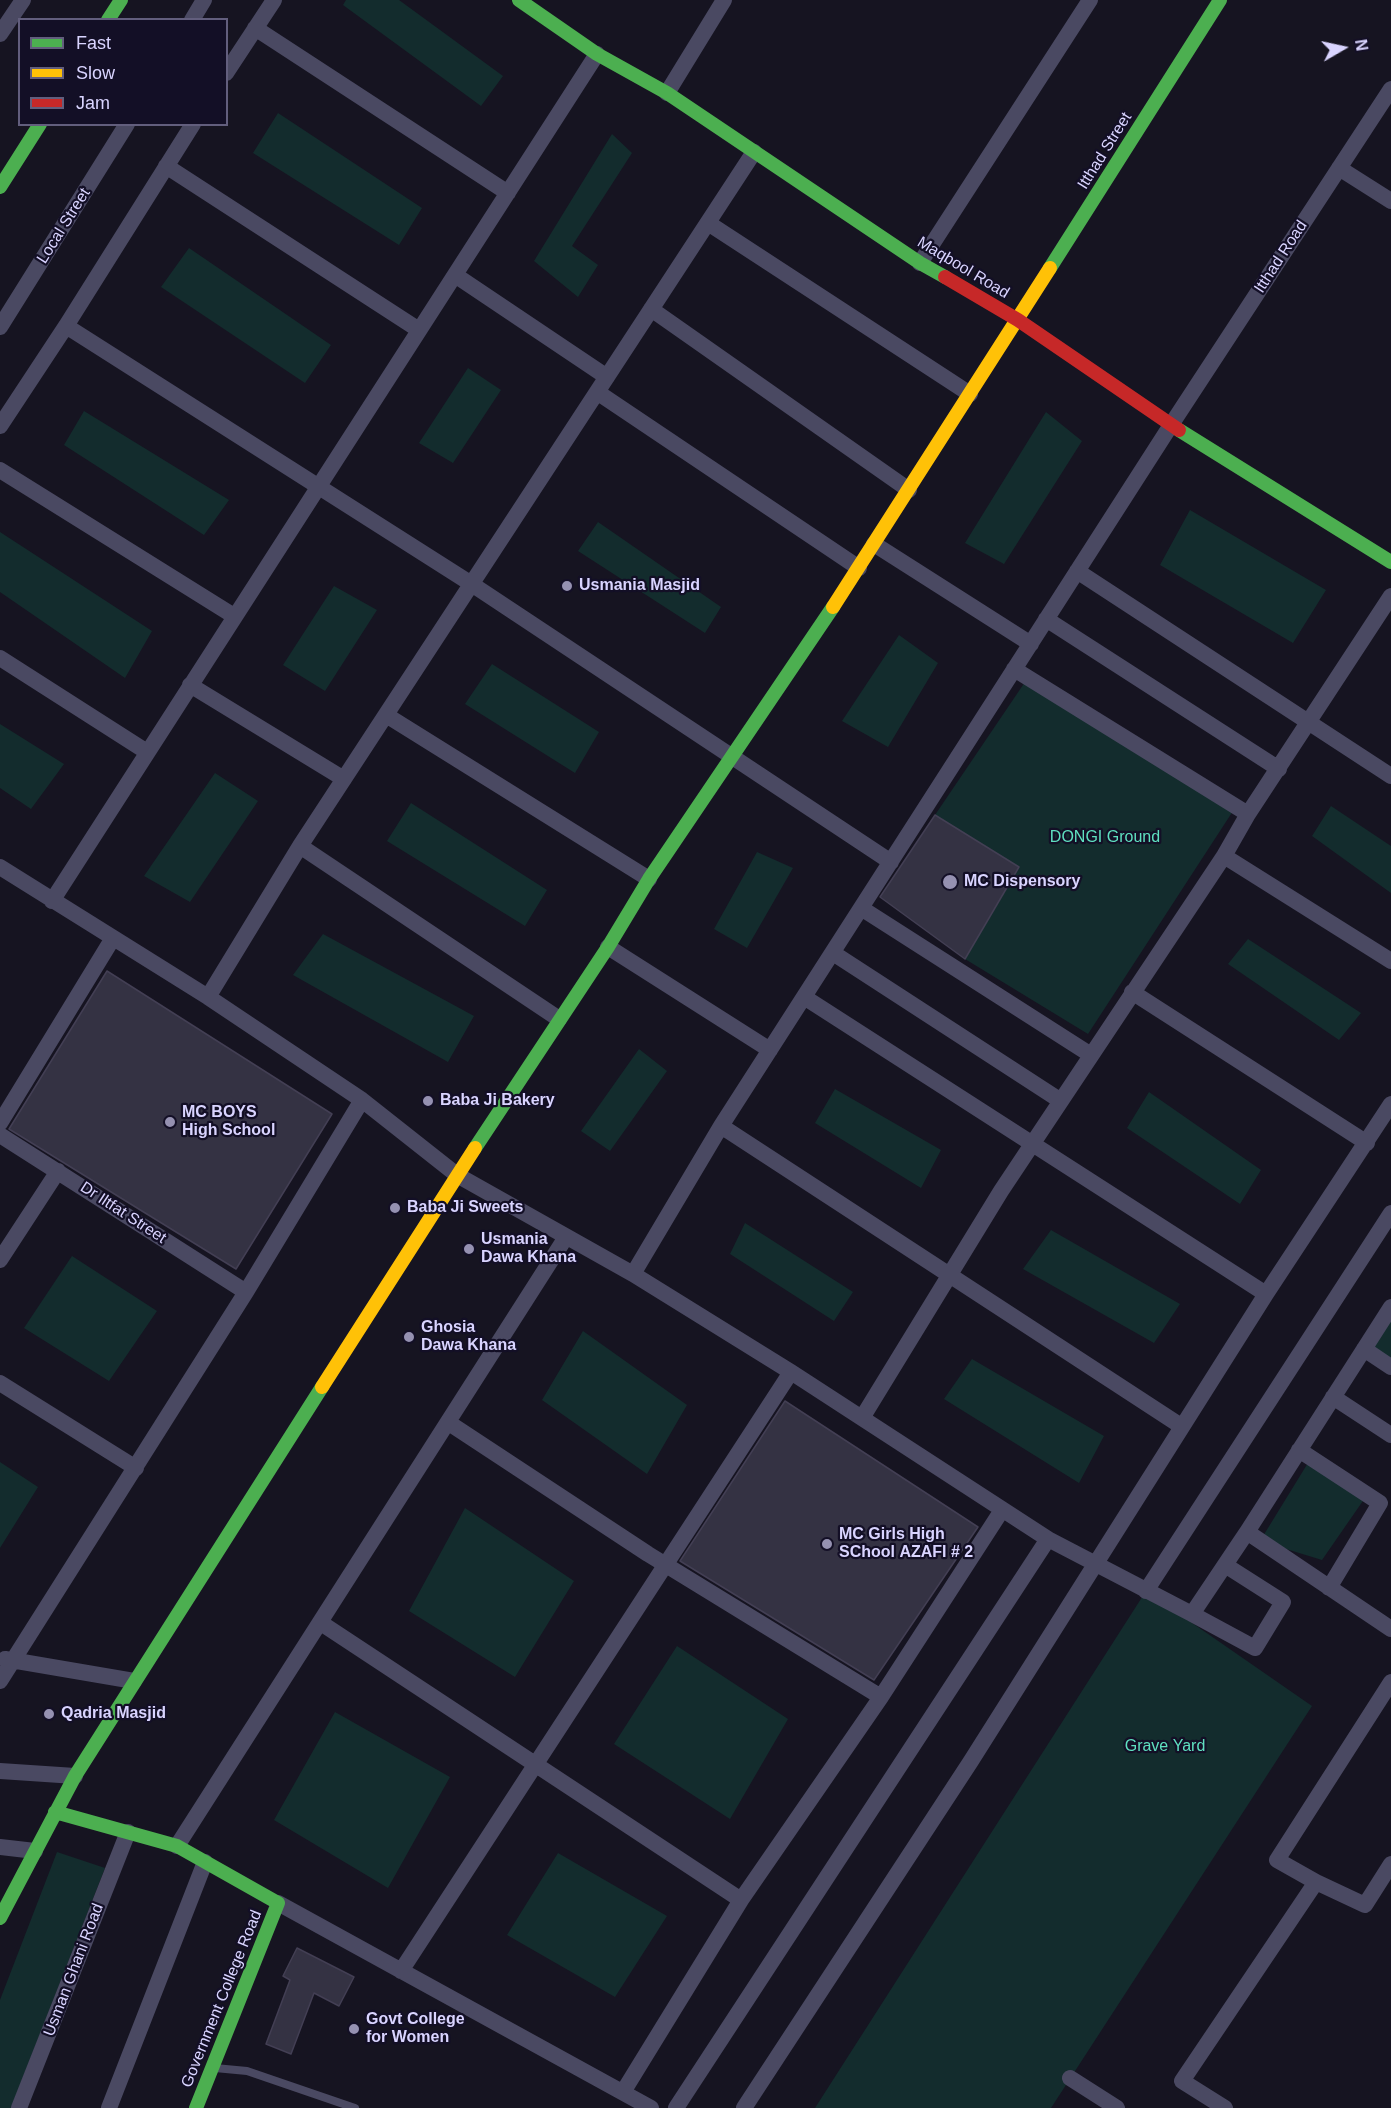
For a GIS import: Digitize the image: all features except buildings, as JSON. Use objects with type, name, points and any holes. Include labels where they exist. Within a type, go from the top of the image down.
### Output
[{"type":"street","points":[[1,29],[22,0]]},
{"type":"street","points":[[109,18],[121,0]]},
{"type":"street","points":[[193,18],[204,0]]},
{"type":"street","points":[[228,69],[274,0]]},
{"type":"street","name":"Maqbool Road","points":[[519,0],[597,54],[667,93],[920,263],[1018,320],[1171,425],[1391,562]]},
{"type":"street","points":[[667,93],[724,0]]},
{"type":"street","points":[[920,263],[1090,0]]},
{"type":"street","name":"Itthad Street","points":[[0,1918],[75,1776],[134,1681],[457,1175],[608,947],[649,879],[859,568],[1220,0]]},
{"type":"street","points":[[255,28],[508,193]]},
{"type":"street","points":[[52,901],[597,54]]},
{"type":"street","name":"Itthad Road","points":[[633,1274],[721,1126],[1171,425],[1391,89]]},
{"type":"street","points":[[0,186],[39,126]]},
{"type":"street","name":"Local Street","points":[[0,327],[126,126]]},
{"type":"street","points":[[0,426],[192,126]]},
{"type":"street","points":[[208,997],[300,846],[754,152]]},
{"type":"street","points":[[166,166],[419,330]]},
{"type":"street","points":[[1339,168],[1391,201]]},
{"type":"street","points":[[708,223],[970,394]]},
{"type":"street","points":[[455,275],[607,376]]},
{"type":"street","points":[[651,309],[909,490]]},
{"type":"street","points":[[66,326],[470,583],[891,862]]},
{"type":"street","points":[[597,392],[859,568]]},
{"type":"street","points":[[0,470],[234,616]]},
{"type":"street","points":[[874,544],[1031,644]]},
{"type":"street","points":[[1077,571],[1391,776]]},
{"type":"street","points":[[862,1418],[1033,1143],[1224,856],[1248,814],[1391,596]]},
{"type":"street","points":[[1047,619],[1279,769]]},
{"type":"street","points":[[0,658],[147,752]]},
{"type":"street","points":[[1014,669],[1248,814]]},
{"type":"street","points":[[190,685],[344,779]]},
{"type":"street","points":[[386,715],[649,879]]},
{"type":"street","points":[[300,846],[559,1019]]},
{"type":"street","points":[[1224,856],[1391,961]]},
{"type":"street","points":[[0,867],[208,997],[362,1100],[457,1175],[633,1274],[791,1372],[1048,1539],[1256,1648],[1282,1602],[1225,1565]]},
{"type":"street","points":[[861,908],[1091,1055]]},
{"type":"street","points":[[0,1123],[113,938]]},
{"type":"street","points":[[608,947],[770,1050]]},
{"type":"street","points":[[833,953],[1061,1101]]},
{"type":"street","points":[[1132,992],[1367,1143]]},
{"type":"street","points":[[804,997],[1266,1294]]},
{"type":"street","points":[[0,1681],[6,1659],[136,1468],[362,1100]]},
{"type":"street","points":[[744,2108],[1096,1564],[1266,1294],[1391,1104]]},
{"type":"street","points":[[721,1126],[1181,1426]]},
{"type":"street","name":"Dr Iltfat Street","points":[[0,1135],[246,1292]]},
{"type":"street","points":[[0,1260],[58,1171]]},
{"type":"street","points":[[1146,1591],[1391,1213]]},
{"type":"street","points":[[177,1846],[567,1237]]},
{"type":"street","points":[[1192,1614],[1391,1307]]},
{"type":"street","points":[[1364,1349],[1391,1367]]},
{"type":"street","points":[[401,1971],[791,1372]]},
{"type":"street","points":[[0,1383],[136,1468]]},
{"type":"street","points":[[1333,1397],[1391,1435]]},
{"type":"street","points":[[449,1423],[665,1565],[881,1697]]},
{"type":"street","points":[[1299,1450],[1380,1503],[1329,1588]]},
{"type":"street","points":[[623,2092],[741,1900],[881,1697],[1002,1510]]},
{"type":"street","points":[[1247,1532],[1391,1629]]},
{"type":"street","points":[[676,2108],[1048,1539]]},
{"type":"street","points":[[321,1623],[741,1900]]},
{"type":"street","points":[[6,1659],[134,1681]]},
{"type":"street","points":[[1391,1682],[1277,1860],[1316,1882],[1365,1905],[1391,1864]]},
{"type":"street","points":[[0,1771],[75,1776]]},
{"type":"street","points":[[55,1812],[177,1846],[651,2108]]},
{"type":"street","name":"Usman Ghani Road","points":[[19,2108],[128,1832]]},
{"type":"street","points":[[0,1847],[34,1851]]},
{"type":"street","points":[[109,2108],[205,1862]]},
{"type":"street","points":[[1225,2108],[1182,2081],[1316,1882]]},
{"type":"street","name":"Government College Road","points":[[196,2108],[278,1903]]},
{"type":"street","points":[[1071,2078],[1117,2108]]},
{"type":"lane","points":[[212,2068],[247,2071],[355,2108]]},
{"type":"green space","points":[[346,0],[399,0],[503,76],[481,106],[343,5]]},
{"type":"green space","points":[[278,113],[422,208],[399,245],[253,153]]},
{"type":"green space","points":[[612,134],[632,153],[572,246],[598,265],[578,297],[534,261]]},
{"type":"green space","points":[[189,248],[331,345],[305,383],[161,287]]},
{"type":"green space","points":[[468,368],[501,390],[453,463],[419,443]]},
{"type":"green space","points":[[84,411],[229,500],[204,535],[64,445]]},
{"type":"green space","points":[[1046,412],[1082,441],[1004,564],[965,543]]},
{"type":"green space","points":[[1190,510],[1326,590],[1293,643],[1160,565]]},
{"type":"green space","points":[[598,522],[721,607],[705,633],[578,551]]},
{"type":"green space","points":[[0,532],[152,631],[125,678],[0,592]]},
{"type":"green space","points":[[334,586],[377,610],[325,691],[283,665]]},
{"type":"green space","points":[[899,635],[938,663],[888,747],[842,721]]},
{"type":"green space","points":[[492,664],[599,732],[575,773],[465,704]]},
{"type":"green space","name":"DONGI Ground","points":[[1025,682],[1233,811],[1088,1034],[965,959],[1019,868],[935,815]]},
{"type":"green space","points":[[0,724],[64,764],[31,809],[0,788]]},
{"type":"green space","points":[[215,773],[258,801],[190,902],[144,876]]},
{"type":"green space","points":[[411,803],[547,890],[525,926],[387,841]]},
{"type":"green space","points":[[1331,806],[1391,846],[1391,893],[1312,836]]},
{"type":"green space","points":[[757,852],[793,868],[747,948],[714,929]]},
{"type":"green space","points":[[323,934],[474,1016],[448,1062],[293,975]]},
{"type":"green space","points":[[1248,939],[1361,1013],[1339,1040],[1228,964]]},
{"type":"green space","points":[[639,1049],[667,1071],[610,1151],[581,1131]]},
{"type":"green space","points":[[835,1089],[941,1150],[921,1188],[815,1123]]},
{"type":"green space","points":[[1149,1092],[1261,1170],[1240,1204],[1127,1128]]},
{"type":"green space","points":[[745,1223],[853,1292],[834,1321],[730,1254]]},
{"type":"green space","points":[[1051,1230],[1180,1304],[1154,1343],[1023,1269]]},
{"type":"green space","points":[[72,1256],[157,1311],[109,1381],[24,1328]]},
{"type":"green space","points":[[1391,1307],[1391,1367],[1364,1349]]},
{"type":"green space","points":[[583,1331],[687,1405],[647,1474],[542,1400]]},
{"type":"green space","points":[[972,1359],[1104,1436],[1079,1483],[944,1399]]},
{"type":"green space","points":[[1311,1458],[1367,1495],[1322,1560],[1260,1541]]},
{"type":"green space","points":[[0,1462],[38,1487],[0,1548]]},
{"type":"green space","points":[[465,1508],[574,1581],[515,1677],[409,1611]]},
{"type":"green space","name":"Grave Yard","points":[[1146,1591],[1312,1706],[1051,2108],[815,2108]]},
{"type":"green space","points":[[677,1646],[788,1719],[730,1819],[614,1744]]},
{"type":"green space","points":[[335,1712],[450,1777],[388,1888],[274,1820]]},
{"type":"green space","points":[[57,1852],[105,1868],[11,2108],[0,2108],[0,2000]]},
{"type":"green space","points":[[558,1853],[667,1916],[615,1997],[507,1935]]},
{"type":"traffic: fast","points":[[109,18],[121,0]]},
{"type":"traffic: fast","points":[[519,0],[597,54],[667,93],[920,263],[945,277]]},
{"type":"traffic: fast","points":[[1050,268],[1220,0]]},
{"type":"traffic: fast","points":[[0,187],[39,126]]},
{"type":"traffic: fast","points":[[1179,430],[1391,562]]},
{"type":"traffic: fast","points":[[475,1148],[608,947],[649,879],[833,607]]},
{"type":"traffic: fast","points":[[0,1918],[75,1776],[322,1387]]},
{"type":"traffic: fast","points":[[55,1812],[177,1846],[278,1903],[196,2108]]},
{"type":"traffic: slow","points":[[833,607],[1050,268]]},
{"type":"traffic: slow","points":[[322,1387],[475,1148]]},
{"type":"traffic: jam","points":[[945,277],[1018,320],[1179,430]]},
{"type":"place","name":"Usmania Masjid","points":[[567,586]]},
{"type":"place","name":"MC Dispensory","points":[[950,882]]},
{"type":"place","name":"Baba Ji Bakery","points":[[428,1101]]},
{"type":"place","name":"MC BOYS High School","points":[[170,1122]]},
{"type":"place","name":"Baba Ji Sweets","points":[[395,1208]]},
{"type":"place","name":"Usmania Dawa Khana","points":[[469,1249]]},
{"type":"place","name":"Ghosia Dawa Khana","points":[[409,1337]]},
{"type":"place","name":"MC Girls High SChool AZAFI # 2","points":[[827,1544]]},
{"type":"place","name":"Qadria Masjid","points":[[49,1714]]},
{"type":"place","name":"Govt College for Women","points":[[354,2029]]}]
